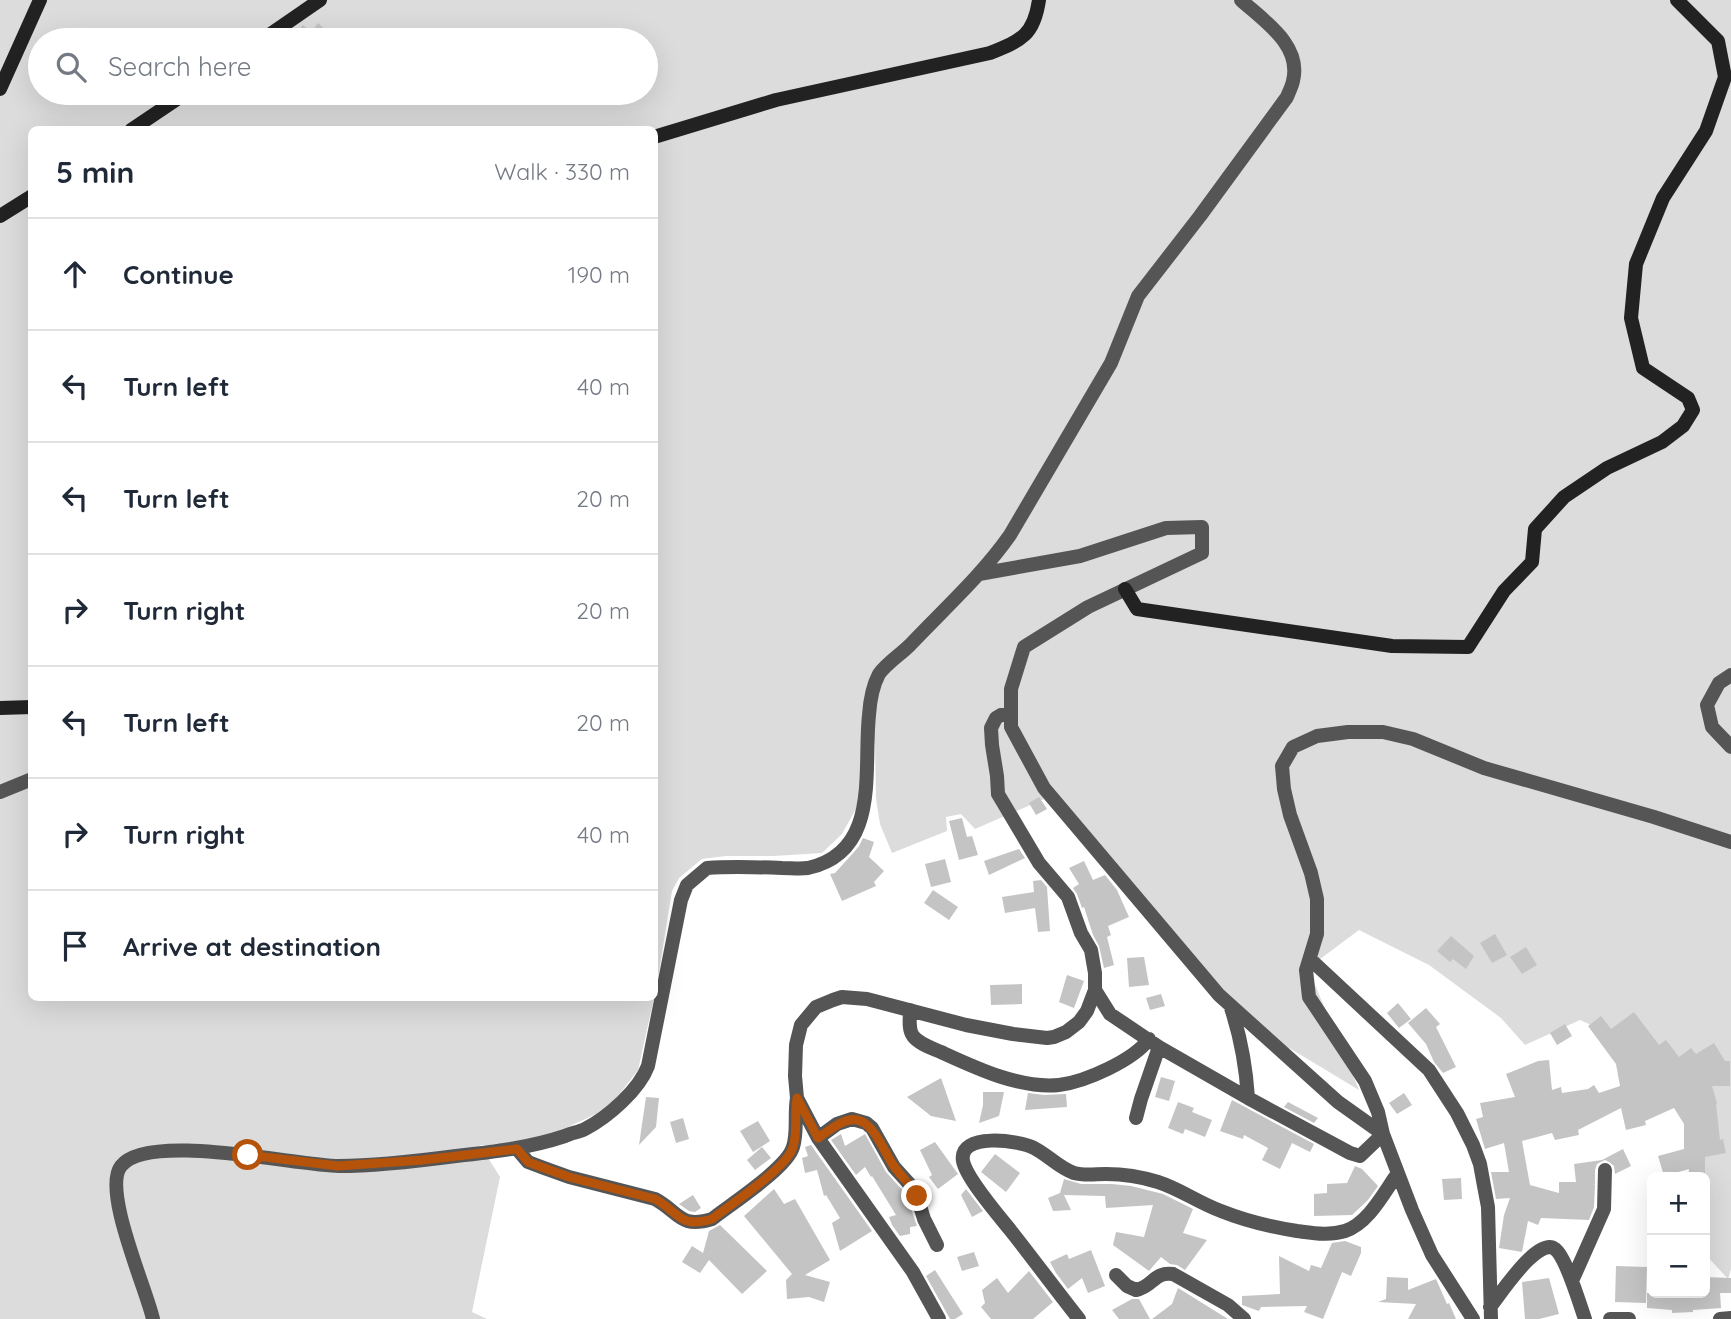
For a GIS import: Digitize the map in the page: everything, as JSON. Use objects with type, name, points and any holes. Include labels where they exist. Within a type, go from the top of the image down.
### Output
[{"type":"street","points":[[0,89],[40,0]]},
{"type":"street","points":[[279,28],[320,0]]},
{"type":"street","points":[[658,135],[776,100],[990,53],[1008,46],[1031,29],[1039,0]]},
{"type":"street","points":[[153,1319],[116,1197],[116,1179],[120,1167],[130,1159],[162,1152],[208,1151],[338,1166],[517,1149],[585,1129],[609,1113],[643,1079],[648,1066],[681,900],[687,885],[708,867],[804,869],[820,865],[850,844],[865,805],[867,726],[873,686],[881,672],[998,553],[1111,363],[1138,296],[1287,97],[1294,79],[1294,61],[1287,44],[1276,30],[1241,0]]},
{"type":"street","points":[[1125,589],[1137,609],[1392,646],[1468,647],[1504,591],[1532,562],[1535,529],[1564,497],[1607,468],[1662,442],[1683,426],[1693,410],[1688,398],[1643,368],[1631,318],[1636,264],[1663,198],[1706,131],[1725,78],[1718,41],[1677,0]]},
{"type":"street","points":[[137,126],[168,105]]},
{"type":"street","points":[[0,216],[28,198]]},
{"type":"street","points":[[979,574],[1080,556],[1166,528],[1202,527],[1202,553],[1088,607],[1024,647],[1011,689],[1011,727],[1044,788],[1219,995],[1338,1101],[1383,1134]]},
{"type":"street","points":[[1731,675],[1719,683],[1707,705],[1712,727],[1731,747]]},
{"type":"street","points":[[0,708],[28,707]]},
{"type":"street","points":[[517,1149],[528,1162],[569,1177],[655,1199],[678,1217],[689,1222],[701,1222],[712,1219],[773,1172],[789,1156],[795,1137],[796,1045],[801,1025],[816,1007],[842,997],[867,999],[966,1025],[1047,1038],[1061,1035],[1079,1022],[1091,1004],[1095,990],[1091,950],[1081,933],[1068,897],[1039,863],[998,794],[991,728],[996,718],[1011,714]]},
{"type":"street","points":[[1473,1319],[1432,1255],[1412,1210],[1365,1081],[1309,997],[1306,970],[1317,934],[1317,899],[1284,789],[1283,766],[1293,747],[1317,736],[1348,733],[1382,732],[1413,738],[1484,768],[1731,842]]},
{"type":"street","points":[[0,792],[28,781]]},
{"type":"street","points":[[1310,959],[1429,1070],[1457,1113],[1473,1145],[1484,1186],[1488,1216],[1490,1313]]},
{"type":"street","points":[[1095,990],[1110,1014],[1154,1043],[1350,1153],[1360,1156],[1383,1134]]},
{"type":"street","points":[[1230,1007],[1241,1042],[1248,1098]]},
{"type":"street","points":[[910,1010],[911,1031],[918,1041],[994,1075],[1043,1085],[1064,1084],[1083,1079],[1122,1062],[1154,1043]]},
{"type":"street","points":[[1136,1118],[1154,1043]]},
{"type":"street","points":[[797,1098],[818,1138],[913,1272],[939,1319]]},
{"type":"street","points":[[818,1138],[838,1124],[852,1119],[872,1128],[894,1167],[917,1196],[924,1219],[937,1245]]},
{"type":"street","points":[[1079,1319],[970,1175],[963,1163],[963,1154],[967,1147],[976,1142],[1018,1143],[1032,1147],[1074,1173],[1122,1174],[1157,1182],[1221,1211],[1262,1225],[1317,1234],[1346,1231],[1358,1223],[1368,1214],[1398,1173]]},
{"type":"street","points":[[1572,1281],[1604,1209],[1605,1170]]},
{"type":"street","points":[[1490,1313],[1531,1256],[1547,1247],[1554,1248],[1562,1258],[1586,1319]]},
{"type":"street","points":[[1116,1275],[1136,1290],[1146,1288],[1158,1276],[1172,1275],[1228,1305],[1244,1319]]},
{"type":"street","points":[[1720,1319],[1731,1318]]},
{"type":"street","points":[[1610,1319],[1629,1319]]},
{"type":"shaded area","points":[[0,0],[1731,0],[1731,1269],[1728,1279],[1710,1259],[1710,1172],[1694,1172],[1690,1134],[1675,1063],[1580,1020],[1525,1045],[1501,1018],[1429,965],[1359,930],[1308,968],[1359,1090],[1276,1040],[1191,963],[1044,799],[975,829],[961,814],[946,817],[947,831],[892,853],[880,824],[876,799],[875,741],[858,805],[842,834],[822,853],[702,859],[679,878],[672,891],[658,977],[658,126],[28,126],[28,1001],[653,1001],[638,1070],[614,1101],[598,1113],[546,1137],[509,1145],[480,1145],[500,1177],[472,1312],[487,1319],[0,1319]]},
{"type":"building","points":[[1039,797],[1047,809],[1036,815],[1029,803]]},
{"type":"building","points":[[962,818],[967,837],[972,836],[978,855],[959,860],[949,821]]},
{"type":"building","points":[[863,838],[874,842],[869,857],[884,871],[874,882],[876,886],[842,901],[830,874],[835,873]]},
{"type":"building","points":[[1019,849],[1025,858],[989,875],[984,861]]},
{"type":"building","points":[[945,859],[951,882],[931,887],[925,864]]},
{"type":"building","points":[[1084,861],[1093,880],[1105,875],[1117,890],[1129,917],[1108,926],[1111,935],[1107,937],[1114,965],[1104,968],[1099,946],[1084,907],[1082,908],[1073,888],[1079,884],[1069,868]]},
{"type":"building","points":[[1041,880],[1047,887],[1050,931],[1038,932],[1035,908],[1005,913],[1002,897],[1034,892],[1033,881]]},
{"type":"building","points":[[933,890],[958,907],[949,920],[924,903]]},
{"type":"building","points":[[1495,934],[1507,955],[1492,963],[1480,943]]},
{"type":"building","points":[[1451,936],[1474,956],[1466,969],[1453,959],[1450,962],[1437,951]]},
{"type":"building","points":[[1526,947],[1537,965],[1522,974],[1510,957]]},
{"type":"building","points":[[1144,957],[1149,985],[1129,987],[1127,958]]},
{"type":"building","points":[[1067,975],[1084,981],[1074,1008],[1059,1002]]},
{"type":"building","points":[[1022,984],[1022,1004],[991,1005],[990,985]]},
{"type":"building","points":[[1161,994],[1165,1006],[1150,1010],[1146,998]]},
{"type":"building","points":[[1398,1003],[1411,1019],[1399,1028],[1387,1013]]},
{"type":"building","points":[[1426,1008],[1440,1024],[1436,1027],[1456,1067],[1443,1073],[1434,1062],[1426,1044],[1408,1023]]},
{"type":"building","points":[[1634,1012],[1659,1045],[1666,1040],[1679,1057],[1691,1048],[1696,1054],[1714,1043],[1725,1061],[1730,1061],[1730,1086],[1712,1086],[1717,1103],[1720,1140],[1723,1139],[1726,1153],[1705,1157],[1705,1172],[1689,1172],[1689,1169],[1663,1172],[1658,1156],[1684,1149],[1684,1124],[1674,1108],[1645,1121],[1646,1125],[1626,1130],[1621,1108],[1578,1130],[1579,1135],[1555,1140],[1552,1133],[1522,1141],[1530,1185],[1559,1193],[1559,1182],[1576,1182],[1574,1164],[1602,1160],[1623,1149],[1631,1166],[1615,1174],[1614,1166],[1609,1162],[1605,1160],[1597,1164],[1594,1207],[1589,1220],[1541,1218],[1538,1225],[1528,1221],[1522,1252],[1499,1248],[1504,1215],[1510,1198],[1496,1199],[1491,1172],[1509,1172],[1504,1143],[1485,1149],[1476,1119],[1483,1117],[1480,1103],[1515,1097],[1506,1074],[1538,1061],[1549,1060],[1552,1090],[1561,1087],[1562,1093],[1588,1089],[1594,1085],[1599,1093],[1620,1086],[1616,1064],[1588,1026],[1601,1016],[1611,1029]]},
{"type":"building","points":[[1565,1024],[1572,1036],[1557,1045],[1550,1033]]},
{"type":"building","points":[[1161,1077],[1175,1081],[1169,1101],[1155,1097]]},
{"type":"building","points":[[941,1078],[956,1121],[931,1116],[907,1097]]},
{"type":"building","points":[[983,1092],[1004,1092],[999,1116],[979,1123],[983,1105]]},
{"type":"building","points":[[1028,1093],[1066,1094],[1067,1107],[1025,1110]]},
{"type":"building","points":[[1404,1093],[1412,1105],[1397,1114],[1389,1103]]},
{"type":"building","points":[[646,1097],[659,1098],[656,1127],[639,1145]]},
{"type":"building","points":[[1232,1100],[1314,1144],[1310,1152],[1292,1143],[1280,1169],[1262,1160],[1268,1148],[1244,1135],[1243,1139],[1220,1131]]},
{"type":"building","points":[[1178,1102],[1194,1108],[1192,1112],[1212,1120],[1205,1137],[1185,1129],[1183,1134],[1168,1128]]},
{"type":"building","points":[[1288,1102],[1318,1118],[1314,1123],[1284,1107]]},
{"type":"building","points":[[683,1118],[689,1139],[676,1143],[670,1122]]},
{"type":"building","points":[[758,1121],[770,1141],[753,1152],[740,1131]]},
{"type":"building","points":[[841,1134],[845,1146],[865,1134],[886,1172],[905,1193],[917,1226],[910,1227],[910,1234],[900,1236],[889,1217],[896,1215],[872,1176],[865,1167],[856,1175],[831,1140]]},
{"type":"building","points":[[935,1142],[958,1174],[938,1189],[929,1177],[932,1175],[920,1150]]},
{"type":"building","points":[[811,1145],[872,1231],[840,1251],[832,1223],[840,1218],[826,1195],[824,1196],[817,1170],[805,1173],[802,1158],[808,1156],[805,1147]]},
{"type":"building","points":[[762,1147],[771,1158],[755,1170],[747,1160]]},
{"type":"building","points":[[995,1154],[1020,1173],[1006,1192],[981,1172]]},
{"type":"building","points":[[1355,1166],[1362,1169],[1378,1186],[1368,1200],[1352,1215],[1314,1216],[1314,1194],[1327,1193],[1327,1184],[1347,1183]]},
{"type":"building","points":[[1461,1178],[1462,1199],[1444,1200],[1442,1179]]},
{"type":"building","points":[[1064,1179],[1081,1184],[1131,1186],[1163,1194],[1193,1209],[1183,1233],[1207,1240],[1185,1270],[1161,1257],[1149,1271],[1113,1245],[1116,1232],[1144,1237],[1153,1205],[1106,1208],[1105,1196],[1064,1195],[1071,1210],[1053,1211],[1048,1198],[1060,1193]]},
{"type":"building","points":[[774,1189],[784,1204],[795,1199],[830,1260],[805,1275],[830,1282],[824,1302],[809,1297],[787,1299],[786,1280],[792,1274],[744,1216]]},
{"type":"building","points":[[966,1189],[983,1211],[972,1217],[961,1195]]},
{"type":"building","points":[[693,1195],[701,1208],[695,1212],[679,1204]]},
{"type":"building","points":[[720,1225],[767,1271],[742,1294],[709,1260],[700,1273],[682,1262],[692,1246],[703,1253],[709,1231]]},
{"type":"building","points":[[1345,1241],[1361,1247],[1361,1253],[1351,1276],[1342,1272],[1323,1319],[1304,1312],[1307,1306],[1261,1307],[1259,1311],[1242,1305],[1242,1296],[1280,1294],[1279,1256],[1309,1271],[1311,1265],[1321,1268],[1332,1243]]},
{"type":"building","points":[[1091,1250],[1105,1286],[1088,1293],[1082,1278],[1068,1289],[1050,1262],[1067,1254],[1069,1259]]},
{"type":"building","points":[[974,1252],[979,1266],[962,1271],[957,1257]]},
{"type":"building","points":[[1616,1266],[1647,1267],[1646,1303],[1615,1302]]},
{"type":"building","points":[[935,1270],[963,1314],[955,1319],[950,1319],[926,1276]]},
{"type":"building","points":[[1029,1271],[1053,1302],[1033,1319],[991,1319],[981,1307],[985,1303],[982,1290],[997,1278],[1008,1293]]},
{"type":"building","points":[[1387,1277],[1408,1278],[1408,1290],[1436,1279],[1456,1319],[1408,1319],[1416,1304],[1378,1302],[1386,1299]]},
{"type":"building","points":[[1710,1277],[1731,1278],[1731,1293],[1720,1293],[1721,1308],[1672,1313],[1672,1310],[1647,1308],[1647,1298],[1710,1298]]},
{"type":"building","points":[[1549,1278],[1559,1314],[1525,1319],[1522,1282]]},
{"type":"building","points":[[1178,1288],[1228,1319],[1152,1319],[1172,1304]]},
{"type":"building","points":[[1132,1299],[1139,1299],[1150,1319],[1119,1319],[1112,1310]]},
{"type":"route","points":[[248,1155],[338,1166],[517,1149],[528,1162],[569,1177],[655,1199],[678,1217],[689,1222],[701,1222],[712,1219],[783,1164],[793,1148],[797,1098],[818,1138],[844,1121],[852,1119],[866,1123],[872,1128],[894,1167],[917,1196]]}]
